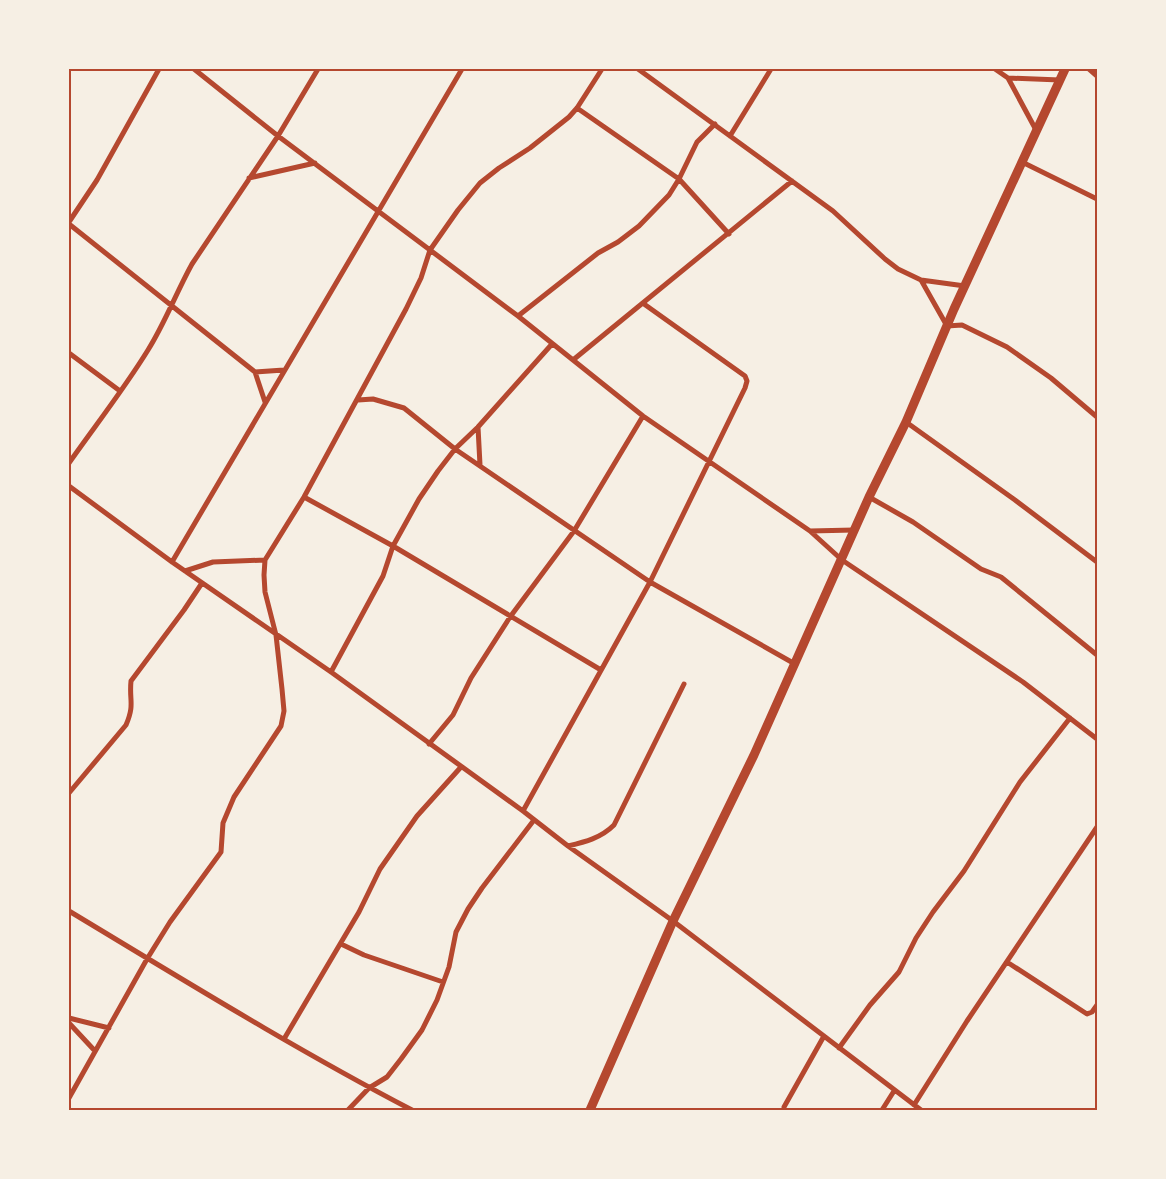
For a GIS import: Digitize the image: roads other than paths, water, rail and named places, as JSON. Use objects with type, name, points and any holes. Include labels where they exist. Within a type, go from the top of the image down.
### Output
[{"type":"street","points":[[159,69],[97,180],[69,223],[255,372],[265,402]]},
{"type":"street","points":[[194,69],[278,136],[518,316],[643,416],[810,532],[842,560],[1023,682],[1097,739]]},
{"type":"street","points":[[69,463],[148,350],[172,307],[180,286],[192,264],[278,136],[318,69]]},
{"type":"street","points":[[172,562],[462,69]]},
{"type":"street","points":[[69,1098],[147,959],[170,922],[222,852],[223,823],[234,797],[281,726],[284,711],[276,634],[265,592],[265,560],[304,497],[358,400],[421,278],[430,250],[480,183],[530,148],[569,117],[602,69]]},
{"type":"street","points":[[638,69],[833,211],[884,259],[898,269],[921,280],[966,286]]},
{"type":"street","points":[[730,136],[771,69]]},
{"type":"street","points":[[996,69],[1008,78],[1037,130]]},
{"type":"street","points":[[590,1110],[673,921],[754,754],[869,497],[906,422],[947,326],[1065,69]]},
{"type":"street","points":[[1089,69],[1097,76]]},
{"type":"street","points":[[1008,78],[1060,80]]},
{"type":"street","points":[[577,108],[679,179],[729,234]]},
{"type":"street","points":[[518,316],[598,253],[618,242],[639,226],[669,195],[697,142],[715,124]]},
{"type":"street","points":[[1022,162],[1097,199]]},
{"type":"street","points":[[249,178],[314,163]]},
{"type":"street","points":[[573,360],[644,304],[792,181]]},
{"type":"street","points":[[921,280],[947,326]]},
{"type":"street","points":[[523,811],[650,582],[747,381],[745,376],[644,304]]},
{"type":"street","points":[[947,326],[962,325],[1006,347],[1051,378],[1097,417]]},
{"type":"street","points":[[331,672],[383,576],[393,546],[419,499],[455,449],[478,427],[552,344]]},
{"type":"street","points":[[69,353],[120,392]]},
{"type":"street","points":[[255,372],[284,370]]},
{"type":"street","points":[[358,400],[373,399],[404,408],[455,449],[650,582],[795,664]]},
{"type":"street","points":[[429,744],[453,715],[471,678],[510,617],[574,531],[643,416]]},
{"type":"street","points":[[906,422],[1016,500],[1097,562]]},
{"type":"street","points":[[478,427],[480,465]]},
{"type":"street","points":[[69,486],[172,562],[331,672],[523,811],[568,846],[673,921],[921,1110]]},
{"type":"street","points":[[304,497],[393,546],[601,670]]},
{"type":"street","points":[[869,497],[913,522],[981,569],[1001,577],[1097,655]]},
{"type":"street","points":[[810,532],[855,530]]},
{"type":"street","points":[[186,571],[213,562],[265,560]]},
{"type":"street","points":[[69,793],[126,724],[132,713],[131,681],[202,583]]},
{"type":"street","points":[[568,846],[595,839],[614,825],[684,684]]},
{"type":"street","points":[[839,1048],[870,1005],[899,972],[916,938],[964,871],[1020,782],[1070,718]]},
{"type":"street","points":[[284,1039],[341,944],[380,869],[417,816],[461,767]]},
{"type":"street","points":[[348,1110],[369,1088],[386,1077],[422,1030],[437,1000],[449,967],[456,932],[468,909],[534,820]]},
{"type":"street","points":[[914,1105],[967,1021],[1097,827]]},
{"type":"street","points":[[69,911],[284,1039],[369,1088],[412,1110]]},
{"type":"street","points":[[341,944],[364,955],[443,982]]},
{"type":"street","points":[[1007,962],[1087,1014],[1092,1012],[1097,1005]]},
{"type":"street","points":[[69,1018],[109,1028]]},
{"type":"street","points":[[69,1023],[95,1051]]},
{"type":"street","points":[[784,1110],[824,1036]]},
{"type":"street","points":[[882,1110],[894,1090]]}]
